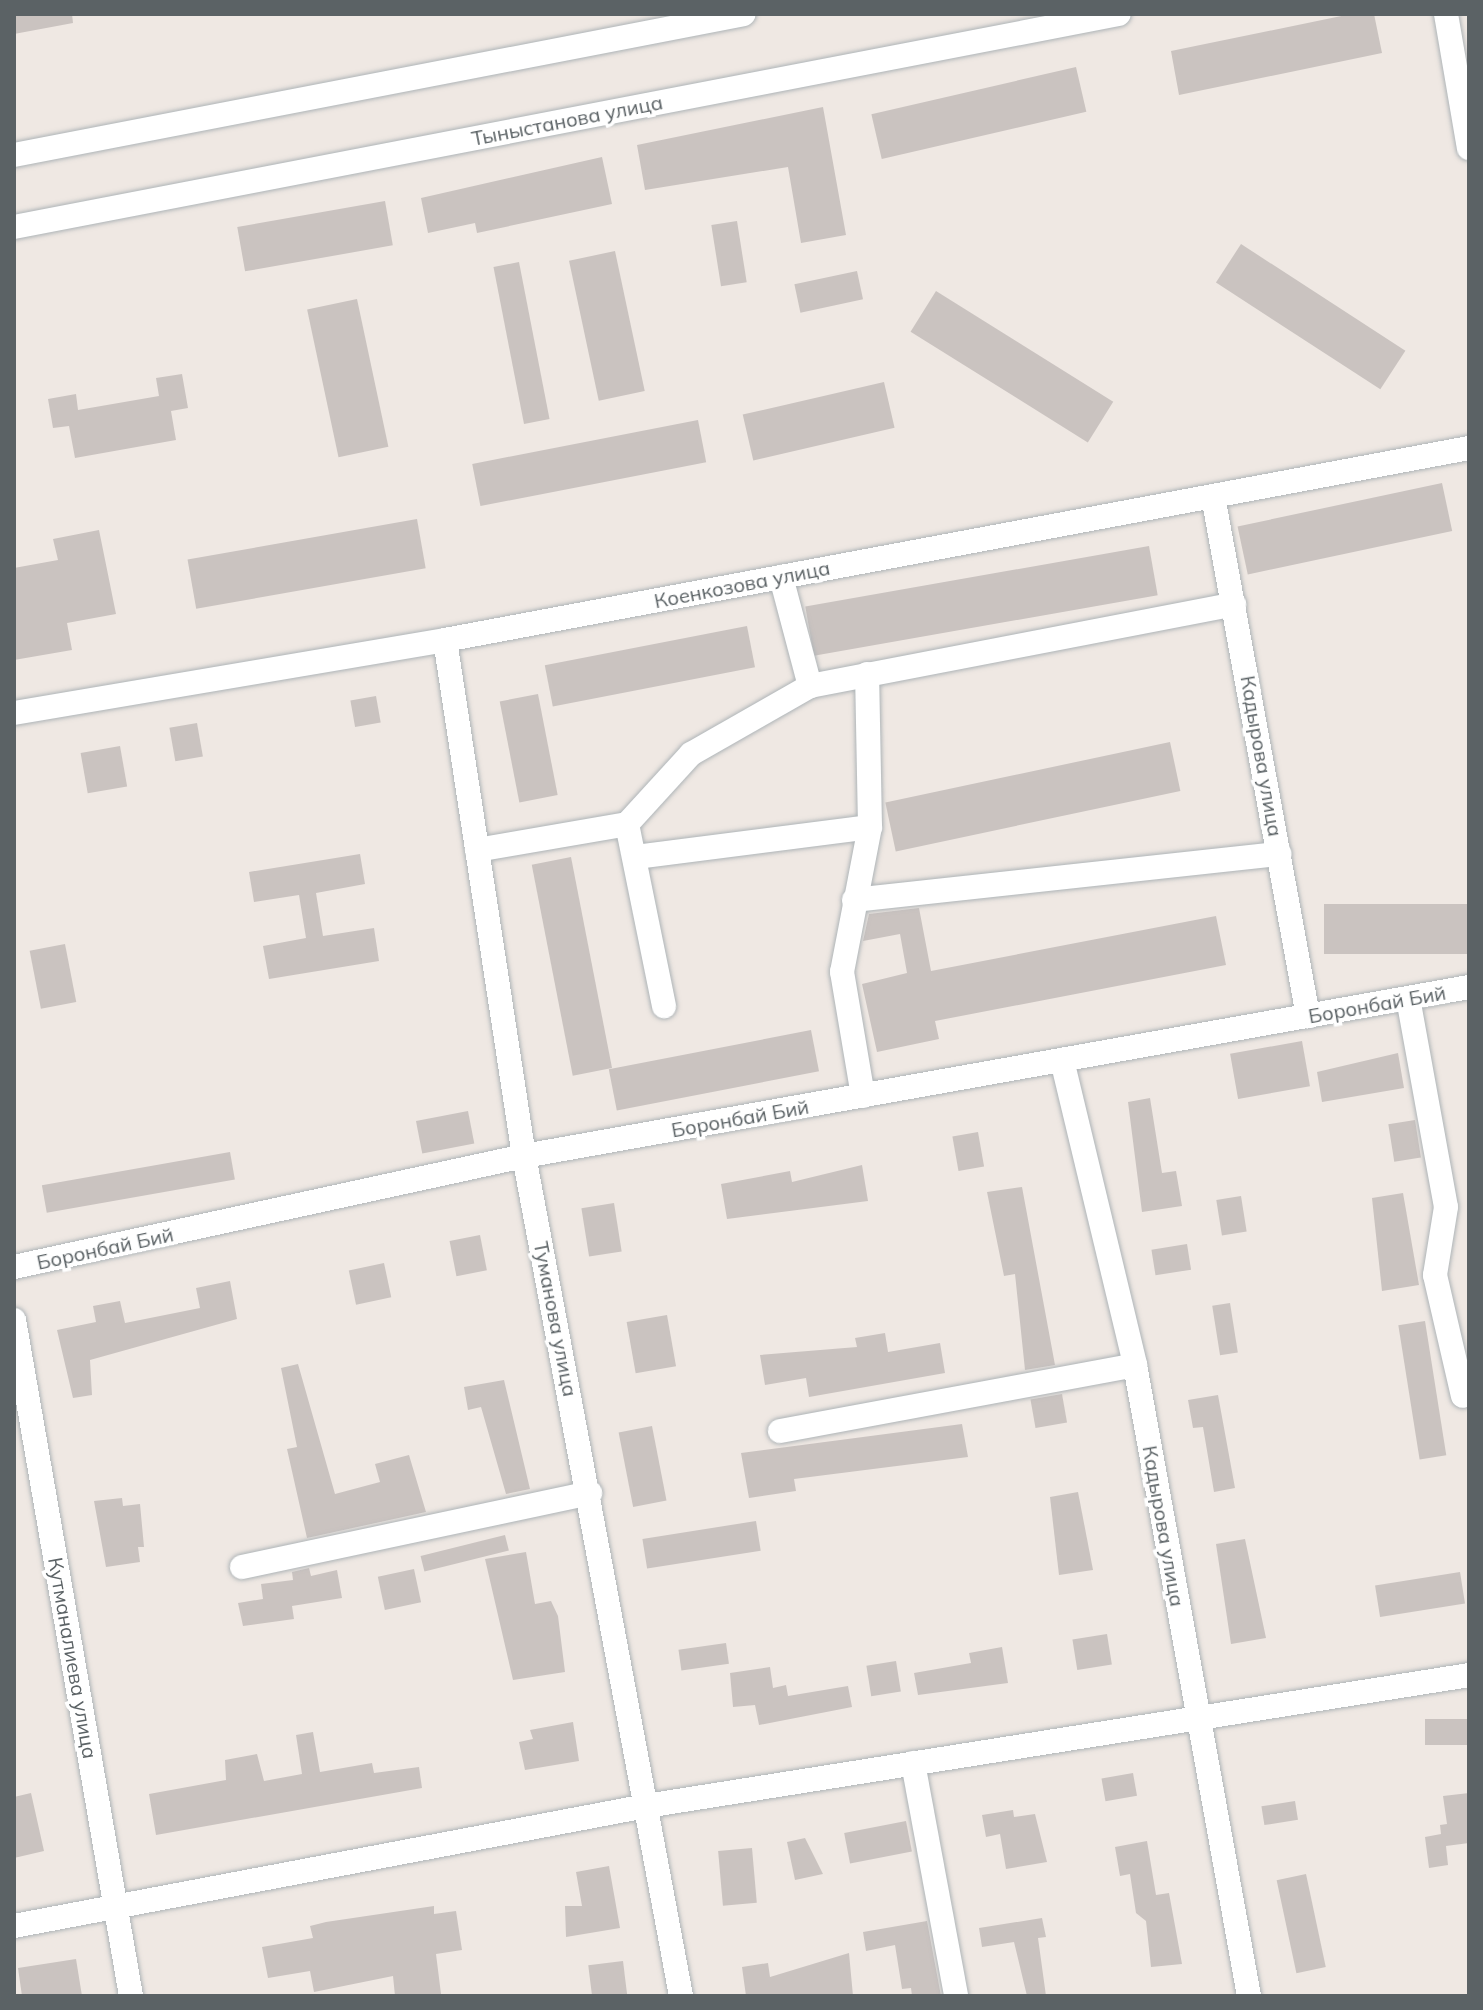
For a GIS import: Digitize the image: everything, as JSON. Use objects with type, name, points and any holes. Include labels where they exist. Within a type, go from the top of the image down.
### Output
[{"type":"street","points":[[14,155],[744,14]]},
{"type":"street","name":"Тыныстанова улица","points":[[14,227],[1119,14]]},
{"type":"street","points":[[1446,14],[1469,148]]},
{"type":"street","name":"Коенкозова улица","points":[[14,713],[445,640],[1469,448]]},
{"type":"street","name":"Кадырова улица","points":[[1213,496],[1308,1016]]},
{"type":"street","points":[[781,577],[810,686]]},
{"type":"street","points":[[477,850],[627,824],[691,754],[810,686],[1234,604]]},
{"type":"street","name":"Туманова улица","points":[[445,640],[524,1156],[590,1493],[681,1996]]},
{"type":"street","points":[[863,1096],[842,972],[870,827],[867,674]]},
{"type":"street","points":[[627,824],[664,1006]]},
{"type":"street","points":[[636,857],[870,827]]},
{"type":"street","points":[[854,900],[1280,854]]},
{"type":"street","name":"Боронбай Бий","points":[[14,1267],[524,1156],[1469,987]]},
{"type":"street","points":[[1408,998],[1446,1207],[1435,1275],[1463,1396]]},
{"type":"street","name":"Кадырова улица","points":[[1062,1060],[1135,1365],[1249,1996]]},
{"type":"street","name":"Кутманалиева улица","points":[[14,1320],[131,1996]]},
{"type":"street","points":[[780,1431],[1135,1365]]},
{"type":"street","points":[[242,1567],[590,1493]]},
{"type":"street","points":[[14,1926],[646,1806],[1198,1722],[1469,1675]]},
{"type":"street","points":[[913,1763],[956,1996]]},
{"type":"building","points":[[14,14],[72,14],[73,23],[14,34]]},
{"type":"building","points":[[1351,14],[1374,14],[1382,53],[1179,95],[1171,51]]},
{"type":"building","points":[[1076,67],[1086,112],[882,159],[871,114]]},
{"type":"building","points":[[823,107],[846,235],[801,243],[788,167],[645,190],[637,145]]},
{"type":"building","points":[[602,157],[612,204],[477,233],[475,223],[428,233],[421,198]]},
{"type":"building","points":[[385,201],[393,245],[245,271],[237,227]]},
{"type":"building","points":[[737,221],[747,282],[721,286],[711,225]]},
{"type":"building","points":[[1241,244],[1405,351],[1380,389],[1216,283]]},
{"type":"building","points":[[615,251],[645,391],[599,401],[569,261]]},
{"type":"building","points":[[519,262],[550,419],[524,424],[493,267]]},
{"type":"building","points":[[857,271],[863,299],[800,313],[794,284]]},
{"type":"building","points":[[936,291],[1113,402],[1088,442],[911,332]]},
{"type":"building","points":[[357,299],[388,447],[339,457],[307,310]]},
{"type":"building","points":[[182,374],[188,408],[171,411],[176,440],[75,458],[69,426],[53,428],[48,399],[76,394],[78,410],[159,396],[156,378]]},
{"type":"building","points":[[884,382],[895,428],[753,460],[743,415]]},
{"type":"building","points":[[698,420],[706,462],[480,506],[472,464]]},
{"type":"building","points":[[1442,483],[1452,531],[1248,574],[1238,526]]},
{"type":"building","points":[[417,519],[426,568],[196,609],[188,559]]},
{"type":"building","points":[[99,530],[116,614],[67,623],[72,650],[14,660],[14,568],[58,560],[53,539]]},
{"type":"building","points":[[1149,546],[1158,595],[814,656],[805,607]]},
{"type":"building","points":[[747,626],[755,667],[553,707],[545,665]]},
{"type":"building","points":[[538,694],[558,795],[519,803],[500,701]]},
{"type":"building","points":[[376,696],[381,723],[355,727],[350,701]]},
{"type":"building","points":[[197,723],[203,756],[175,761],[169,728]]},
{"type":"building","points":[[1170,742],[1180,791],[896,851],[885,803]]},
{"type":"building","points":[[120,746],[127,786],[88,793],[81,753]]},
{"type":"building","points":[[360,854],[365,884],[316,893],[323,936],[374,928],[379,961],[269,979],[263,946],[306,938],[299,895],[254,902],[249,872]]},
{"type":"building","points":[[571,857],[612,1068],[573,1076],[532,865]]},
{"type":"building","points":[[1324,904],[1469,904],[1469,954],[1324,954]]},
{"type":"building","points":[[919,908],[931,971],[1216,916],[1226,965],[935,1021],[939,1039],[877,1052],[862,984],[907,973],[900,934],[863,941],[869,914]]},
{"type":"building","points":[[65,944],[76,1002],[41,1009],[30,951]]},
{"type":"building","points":[[811,1030],[819,1071],[617,1111],[609,1069]]},
{"type":"building","points":[[1302,1041],[1310,1086],[1238,1099],[1230,1054]]},
{"type":"building","points":[[1398,1053],[1404,1088],[1322,1102],[1317,1072]]},
{"type":"building","points":[[1150,1098],[1162,1173],[1176,1171],[1182,1206],[1142,1212],[1128,1102]]},
{"type":"building","points":[[468,1111],[474,1143],[422,1154],[416,1121]]},
{"type":"building","points":[[1415,1120],[1421,1158],[1394,1162],[1388,1124]]},
{"type":"building","points":[[978,1132],[984,1166],[958,1171],[952,1137]]},
{"type":"building","points":[[230,1152],[235,1180],[47,1213],[42,1185]]},
{"type":"building","points":[[862,1165],[868,1201],[727,1219],[721,1184],[790,1171],[792,1182]]},
{"type":"building","points":[[1022,1187],[1055,1365],[1025,1370],[1015,1274],[1004,1276],[987,1192]]},
{"type":"building","points":[[1403,1193],[1419,1285],[1382,1291],[1372,1198]]},
{"type":"building","points":[[1241,1196],[1247,1232],[1222,1235],[1216,1200]]},
{"type":"building","points":[[614,1203],[622,1251],[589,1257],[581,1208]]},
{"type":"building","points":[[480,1235],[487,1270],[456,1276],[450,1241]]},
{"type":"building","points":[[1187,1244],[1191,1270],[1156,1275],[1151,1250]]},
{"type":"building","points":[[384,1263],[391,1297],[356,1305],[349,1270]]},
{"type":"building","points":[[230,1281],[237,1319],[90,1360],[92,1395],[73,1398],[57,1330],[96,1322],[93,1306],[120,1301],[125,1323],[200,1308],[196,1288]]},
{"type":"building","points":[[1230,1303],[1238,1352],[1220,1355],[1212,1306]]},
{"type":"building","points":[[667,1315],[676,1366],[636,1373],[627,1322]]},
{"type":"building","points":[[1425,1321],[1446,1455],[1420,1460],[1398,1325]]},
{"type":"building","points":[[885,1333],[888,1352],[940,1343],[945,1373],[809,1397],[806,1378],[765,1385],[760,1355],[857,1347],[855,1338]]},
{"type":"building","points":[[298,1364],[335,1494],[380,1482],[375,1464],[409,1455],[426,1512],[307,1538],[287,1449],[297,1447],[281,1368]]},
{"type":"building","points":[[504,1380],[530,1489],[506,1494],[481,1407],[468,1410],[464,1387]]},
{"type":"building","points":[[1062,1394],[1067,1423],[1036,1428],[1030,1400]]},
{"type":"building","points":[[1218,1395],[1235,1488],[1214,1492],[1203,1427],[1193,1428],[1188,1400]]},
{"type":"building","points":[[962,1424],[968,1457],[794,1479],[796,1491],[749,1498],[741,1453]]},
{"type":"building","points":[[652,1426],[667,1501],[633,1507],[619,1432]]},
{"type":"building","points":[[1078,1492],[1093,1570],[1059,1575],[1050,1497]]},
{"type":"building","points":[[122,1498],[123,1506],[140,1504],[144,1547],[138,1547],[140,1562],[106,1567],[94,1501]]},
{"type":"building","points":[[756,1521],[761,1551],[647,1569],[642,1539]]},
{"type":"building","points":[[505,1535],[509,1551],[424,1572],[421,1556]]},
{"type":"building","points":[[1245,1539],[1266,1638],[1231,1644],[1216,1544]]},
{"type":"building","points":[[526,1552],[535,1604],[551,1601],[558,1616],[565,1672],[513,1680],[485,1559]]},
{"type":"building","points":[[309,1568],[311,1576],[337,1570],[342,1598],[292,1606],[294,1619],[243,1626],[238,1603],[263,1599],[261,1584],[293,1580],[292,1572]]},
{"type":"building","points":[[414,1569],[421,1602],[385,1610],[378,1577]]},
{"type":"building","points":[[1460,1572],[1465,1604],[1380,1617],[1375,1585]]},
{"type":"building","points":[[1107,1634],[1112,1665],[1077,1670],[1072,1639]]},
{"type":"building","points":[[726,1643],[729,1664],[681,1670],[678,1650]]},
{"type":"building","points":[[1002,1647],[1008,1683],[918,1695],[914,1673],[971,1663],[969,1653]]},
{"type":"building","points":[[896,1661],[901,1692],[871,1696],[866,1666]]},
{"type":"building","points":[[770,1667],[773,1688],[786,1685],[788,1696],[848,1686],[852,1707],[759,1725],[755,1705],[733,1707],[730,1673]]},
{"type":"building","points":[[1425,1719],[1469,1719],[1469,1745],[1425,1745]]},
{"type":"building","points":[[573,1722],[579,1761],[525,1770],[519,1742],[533,1739],[530,1730]]},
{"type":"building","points":[[313,1732],[320,1772],[372,1763],[374,1773],[419,1767],[422,1788],[156,1835],[149,1794],[226,1780],[225,1760],[257,1754],[264,1781],[302,1774],[296,1735]]},
{"type":"building","points":[[1133,1773],[1137,1796],[1105,1801],[1101,1779]]},
{"type":"building","points":[[31,1793],[44,1851],[14,1858],[14,1797]]},
{"type":"building","points":[[1469,1793],[1469,1843],[1446,1846],[1448,1865],[1429,1868],[1425,1837],[1441,1834],[1440,1825],[1447,1824],[1443,1796]]},
{"type":"building","points":[[1295,1801],[1298,1820],[1264,1825],[1261,1806]]},
{"type":"building","points":[[1013,1810],[1014,1817],[1035,1814],[1047,1862],[1006,1869],[1000,1834],[986,1837],[982,1815]]},
{"type":"building","points":[[906,1821],[912,1851],[850,1863],[844,1833]]},
{"type":"building","points":[[805,1838],[823,1874],[795,1880],[787,1842]]},
{"type":"building","points":[[1147,1841],[1156,1895],[1169,1893],[1182,1964],[1151,1967],[1146,1921],[1136,1913],[1130,1874],[1120,1876],[1115,1847]]},
{"type":"building","points":[[752,1848],[757,1903],[723,1906],[718,1851]]},
{"type":"building","points":[[609,1866],[620,1928],[566,1937],[565,1906],[582,1906],[576,1872]]},
{"type":"building","points":[[1306,1874],[1326,1967],[1296,1973],[1277,1880]]},
{"type":"building","points":[[434,1906],[434,1914],[456,1911],[462,1950],[436,1954],[441,1994],[395,1996],[393,1976],[314,1992],[310,1971],[268,1978],[262,1947],[313,1938],[310,1926]]},
{"type":"building","points":[[1042,1918],[1046,1937],[1038,1938],[1046,1996],[1027,1996],[1014,1942],[982,1947],[979,1928]]},
{"type":"building","points":[[927,1921],[941,1996],[912,1996],[911,1988],[902,1989],[895,1945],[866,1951],[863,1932]]},
{"type":"building","points":[[849,1953],[853,1996],[746,1996],[742,1967],[768,1963],[770,1977]]},
{"type":"building","points":[[76,1959],[82,1996],[22,1996],[18,1968]]},
{"type":"building","points":[[623,1961],[627,1996],[592,1996],[588,1965]]}]
